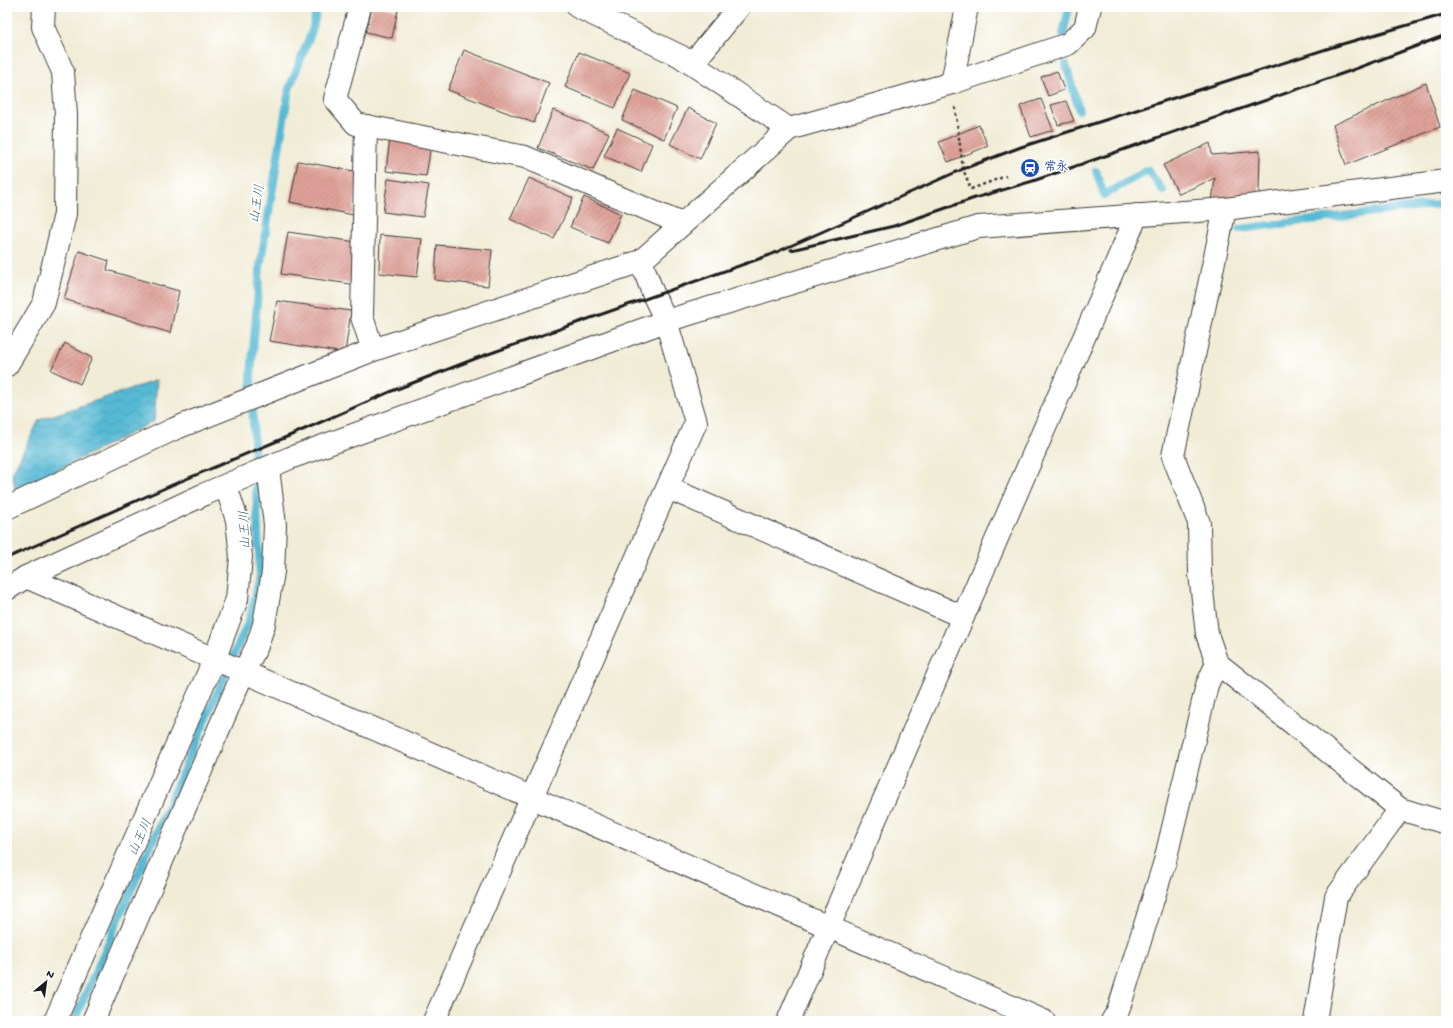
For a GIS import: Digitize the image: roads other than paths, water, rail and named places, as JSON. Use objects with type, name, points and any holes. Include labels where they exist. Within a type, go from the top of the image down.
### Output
[{"type":"street","points":[[7,365],[44,303],[65,214],[66,115],[63,72],[43,27],[44,7]]},
{"type":"street","points":[[360,7],[335,99],[356,124],[525,157],[682,224]]},
{"type":"street","points":[[578,7],[680,56],[790,129]]},
{"type":"street","points":[[692,64],[739,7]]},
{"type":"street","points":[[952,83],[967,7]]},
{"type":"street","points":[[7,508],[174,430],[373,350],[641,260],[790,129],[952,83],[1068,44],[1085,28],[1090,7]]},
{"type":"street","points":[[366,126],[362,317],[373,350]]},
{"type":"street","points":[[7,589],[26,577],[233,482],[290,458],[666,321],[978,227],[1225,209],[1446,181]]},
{"type":"street","points":[[1225,209],[1173,456],[1199,524],[1200,574],[1207,634],[1217,663],[1400,809],[1446,824]]},
{"type":"street","points":[[788,1021],[1137,215]]},
{"type":"street","points":[[434,1021],[696,422],[666,321],[654,296],[641,260]]},
{"type":"street","points":[[92,1021],[243,673],[257,646],[264,624],[273,572],[275,525],[265,469]]},
{"type":"street","points":[[56,1021],[214,660],[237,598],[241,556],[233,482]]},
{"type":"street","points":[[668,488],[963,617]]},
{"type":"street","points":[[26,577],[243,673],[1044,1021]]},
{"type":"street","points":[[1112,1021],[1118,1011],[1164,861],[1207,685],[1217,663]]},
{"type":"street","points":[[1315,1021],[1336,898],[1400,809]]},
{"type":"water","points":[[157,380],[154,421],[16,491],[12,474],[39,420]]},
{"type":"waterway","name":"山王川","points":[[74,1021],[250,618],[260,576],[251,375],[260,267],[289,89],[313,28],[317,7]]},
{"type":"waterway","points":[[1063,34],[1069,7]]},
{"type":"waterway","points":[[1066,65],[1079,110]]},
{"type":"waterway","points":[[1096,171],[1104,195],[1148,170],[1163,191]]},
{"type":"waterway","points":[[1240,229],[1446,203]]},
{"type":"railway","points":[[7,558],[172,485],[392,391],[477,358],[770,255],[963,169],[1021,147],[1339,45],[1446,14]]},
{"type":"railway","points":[[791,250],[894,226],[975,198],[1033,181],[1347,72],[1446,35]]},
{"type":"place","name":"常永","points":[[1030,168]]}]
